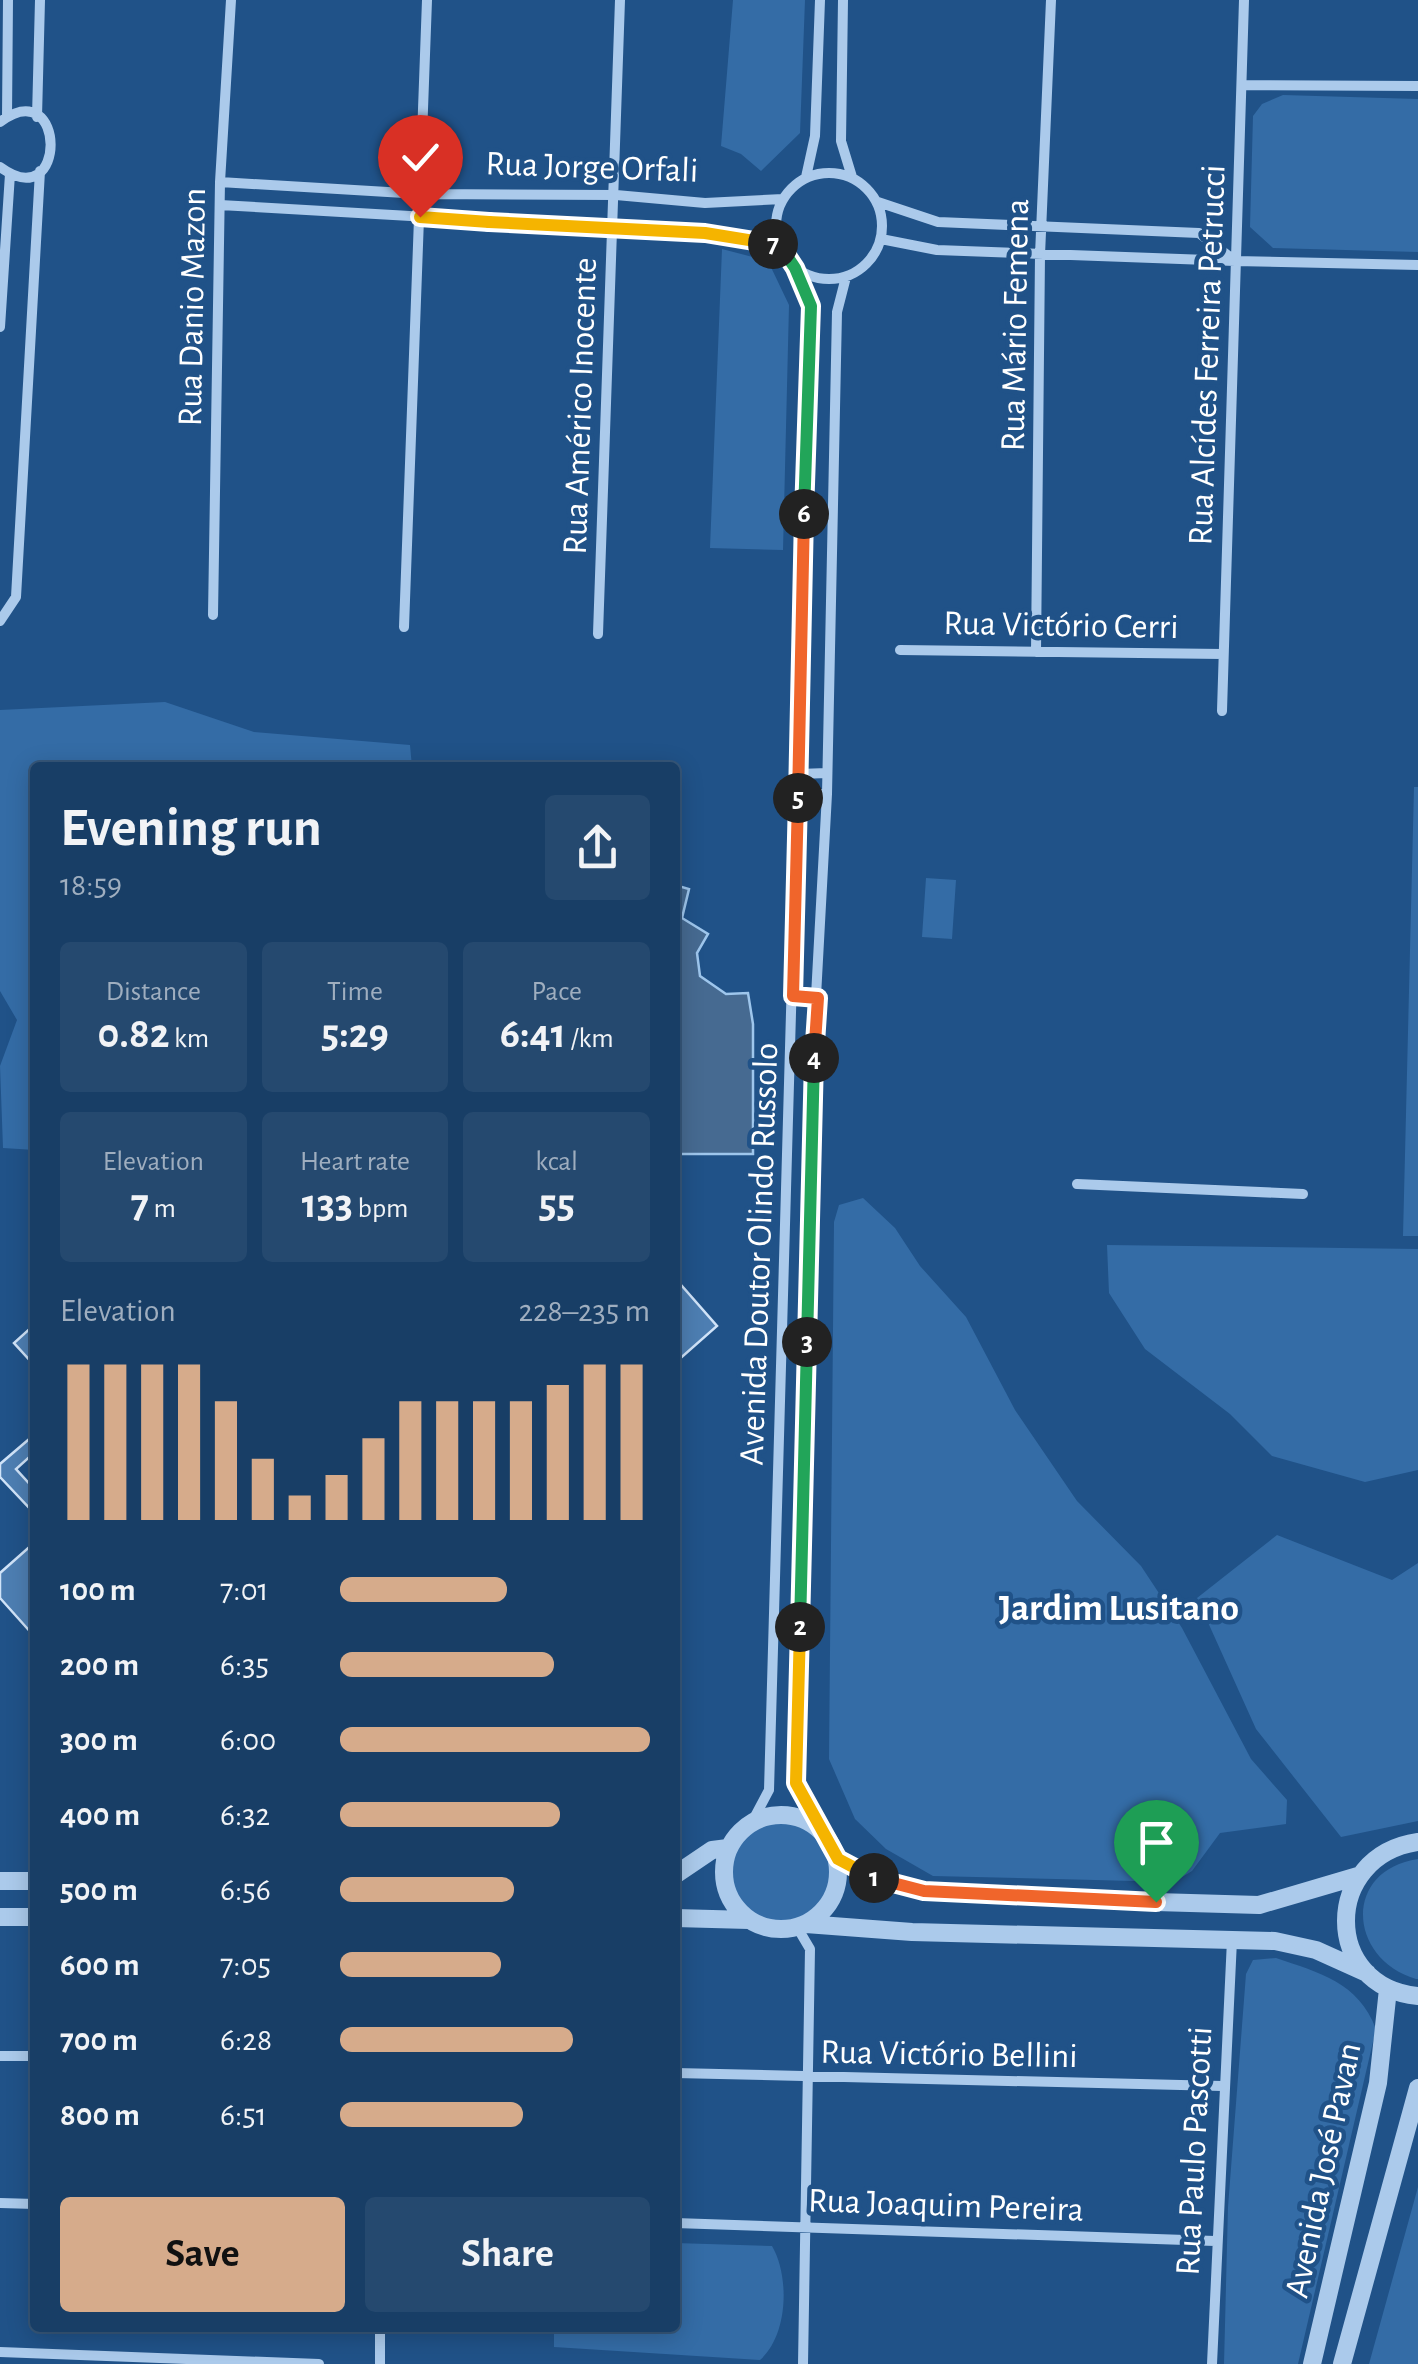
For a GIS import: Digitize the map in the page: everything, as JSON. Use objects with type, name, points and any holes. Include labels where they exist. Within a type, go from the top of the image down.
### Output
[{"type":"street","points":[[0,621],[16,597],[40,172],[48,164],[54,144],[46,124],[38,117],[27,113],[4,120],[8,0]]},
{"type":"street","points":[[38,117],[40,0]]},
{"type":"street","name":"Rua Danio Mazon","points":[[213,614],[220,182],[231,0]]},
{"type":"street","points":[[404,627],[427,0]]},
{"type":"street","name":"Rua Américo Inocente","points":[[598,634],[620,0]]},
{"type":"street","points":[[806,178],[815,136],[820,0]]},
{"type":"street","points":[[843,0],[841,141],[852,177],[878,202],[938,222],[1199,233],[1235,262]]},
{"type":"street","name":"Rua Mário Femena","points":[[1036,652],[1040,255],[1051,0]]},
{"type":"street","name":"Rua Alcídes Ferreira Petrucci","points":[[1222,711],[1244,0]]},
{"type":"street","points":[[1244,85],[1418,86]]},
{"type":"street","points":[[0,326],[5,171],[40,172]]},
{"type":"street","points":[[852,177],[821,172],[806,178],[782,199],[777,214],[779,244],[795,268],[828,280],[846,276],[874,256],[882,239],[878,202]]},
{"type":"street","name":"Rua Jorge Orfali","points":[[220,182],[420,194],[616,195],[704,203],[782,199]]},
{"type":"street","name":"Rua Jorge Orfali","points":[[220,204],[705,233],[779,244]]},
{"type":"street","points":[[882,239],[937,250],[1040,255],[1418,265]]},
{"type":"street","name":"Avenida Doutor Olindo Russolo","points":[[752,1822],[769,1790],[793,996],[811,306],[795,268]]},
{"type":"street","name":"Avenida Doutor Olindo Russolo","points":[[818,1828],[796,1783],[809,1125],[827,794],[837,312],[846,276]]},
{"type":"street","name":"Rua Victório Cerri","points":[[900,650],[1222,654]]},
{"type":"street","points":[[799,774],[827,773]]},
{"type":"street","points":[[798,794],[827,794]]},
{"type":"street","points":[[793,996],[818,998]]},
{"type":"street","points":[[1077,1184],[1303,1194]]},
{"type":"street","points":[[1358,1876],[1259,1905],[924,1891],[870,1877],[838,1859],[818,1828],[786,1814],[752,1822],[728,1848],[724,1864],[728,1896],[750,1920],[764,1927],[1232,1940],[1316,1950],[1367,1973],[1388,1988],[1418,1996]]},
{"type":"street","points":[[1367,1973],[1352,1952],[1345,1926],[1347,1900],[1358,1876],[1376,1857],[1399,1844],[1418,1842]]},
{"type":"street","points":[[680,1872],[712,1850],[728,1848]]},
{"type":"street","points":[[802,1926],[834,1896],[838,1859]]},
{"type":"street","points":[[0,1893],[0,1879],[30,1881]]},
{"type":"street","points":[[0,1917],[30,1916]]},
{"type":"street","points":[[680,1918],[750,1920]]},
{"type":"street","points":[[802,1926],[810,1949],[803,2364]]},
{"type":"street","name":"Rua Paulo Pascotti","points":[[1212,2364],[1222,2086],[1232,1940]]},
{"type":"street","name":"Avenida José Pavan","points":[[1312,2364],[1378,2083],[1388,1988]]},
{"type":"street","points":[[0,2056],[30,2056]]},
{"type":"street","name":"Rua Victório Bellini","points":[[680,2073],[1222,2086]]},
{"type":"street","name":"Avenida José Pavan","points":[[1342,2364],[1418,2088]]},
{"type":"street","points":[[0,2203],[30,2204]]},
{"type":"street","name":"Rua Joaquim Pereira","points":[[680,2224],[1215,2241]]},
{"type":"street","points":[[380,2332],[380,2364]]},
{"type":"street","points":[[0,2352],[319,2364]]},
{"type":"shaded area","points":[[733,0],[805,0],[800,133],[761,171],[741,154],[721,146]]},
{"type":"shaded area","points":[[1283,95],[1418,99],[1418,252],[1273,248],[1250,227],[1253,116],[1262,104]]},
{"type":"shaded area","points":[[722,249],[768,261],[789,305],[783,550],[710,548]]},
{"type":"shaded area","points":[[165,702],[254,732],[410,745],[412,762],[30,762],[30,1150],[3,1148],[0,1066],[17,1020],[0,991],[0,710]]},
{"type":"shaded area","points":[[1414,787],[1418,787],[1418,1236],[1403,1236]]},
{"type":"shaded area","points":[[926,878],[956,880],[952,939],[922,937]]},
{"type":"shaded area","points":[[680,886],[689,889],[682,918],[708,934],[697,953],[700,976],[726,994],[748,993],[753,1024],[753,1154],[680,1154]]},
{"type":"shaded area","points":[[863,1198],[895,1228],[920,1266],[966,1317],[1015,1410],[1077,1501],[1141,1566],[1182,1628],[1251,1759],[1287,1800],[1286,1824],[1220,1833],[1192,1871],[1174,1882],[933,1876],[886,1849],[855,1819],[829,1759],[834,1222],[839,1205]]},
{"type":"shaded area","points":[[1107,1245],[1418,1249],[1418,1470],[1365,1482],[1272,1456],[1230,1414],[1145,1349],[1109,1293]]},
{"type":"shaded area","points":[[1277,1535],[1392,1580],[1418,1563],[1418,1821],[1341,1837],[1256,1729],[1197,1598]]},
{"type":"shaded area","points":[[781,1823],[800,1827],[816,1837],[826,1853],[830,1872],[826,1891],[816,1907],[800,1917],[781,1921],[762,1917],[746,1907],[736,1891],[732,1872],[736,1853],[746,1837],[762,1827]]},
{"type":"shaded area","points":[[1418,1859],[1416,1979],[1393,1968],[1377,1953],[1367,1935],[1363,1915],[1366,1896],[1376,1879],[1394,1866]]},
{"type":"shaded area","points":[[1276,1958],[1322,1975],[1348,1990],[1359,2000],[1376,2029],[1298,2364],[1224,2364],[1228,2207],[1246,1974],[1253,1960]]},
{"type":"shaded area","points":[[1418,2187],[1418,2364],[1369,2364]]},
{"type":"shaded area","points":[[680,2243],[772,2246],[778,2259],[783,2289],[781,2322],[760,2360],[554,2347],[554,2332],[680,2332]]},
{"type":"building","points":[[680,1284],[717,1326],[680,1359]]},
{"type":"building","points":[[30,1329],[30,1361],[14,1343]]},
{"type":"building","points":[[30,1438],[30,1456],[16,1469],[30,1484],[30,1509],[0,1477],[0,1464]]},
{"type":"building","points":[[30,1546],[30,1632],[0,1598],[0,1573]]},
{"type":"district","name":"Jardim Lusitano","points":[[1119,1607]]},
{"type":"route","points":[[420,217],[705,233],[779,244],[795,268],[811,306],[793,996],[818,998],[809,1125],[796,1783],[838,1859],[870,1877],[924,1891],[1156,1902]]}]
